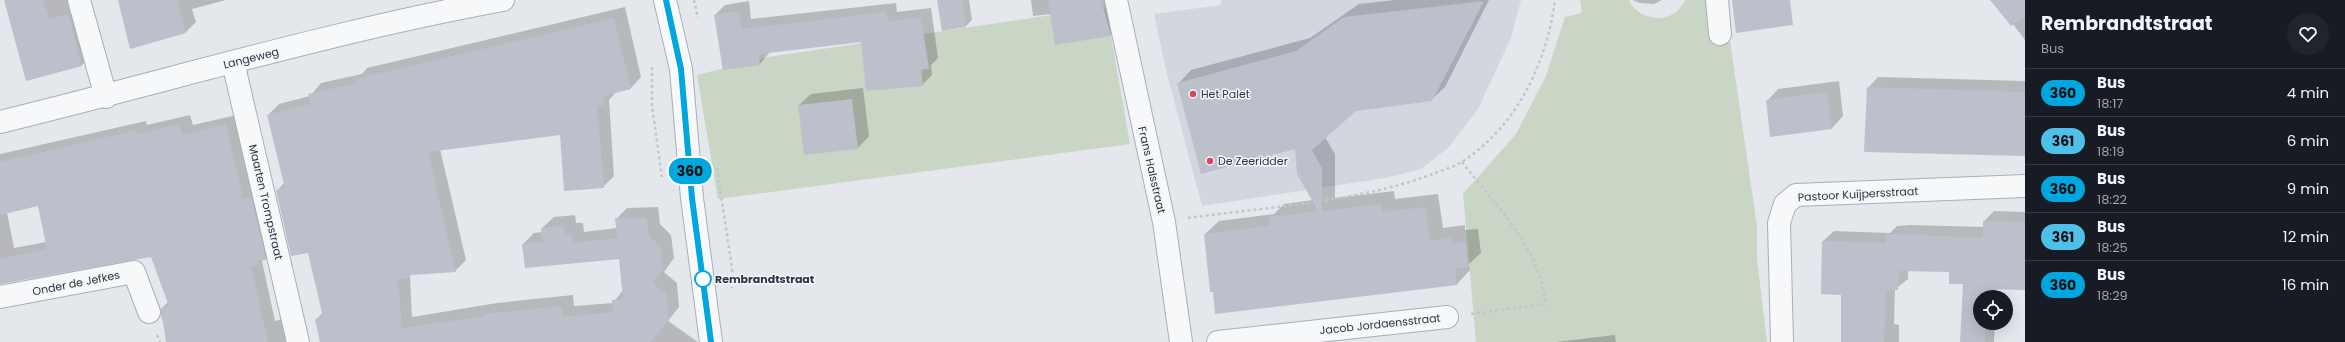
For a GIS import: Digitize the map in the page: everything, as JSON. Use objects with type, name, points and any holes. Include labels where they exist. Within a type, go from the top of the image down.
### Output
[{"type":"street","points":[[79,0],[106,96]]},
{"type":"street","name":"Langeweg","points":[[0,122],[106,96],[459,4],[503,0]]},
{"type":"street","points":[[666,0],[681,69],[692,198],[711,342]]},
{"type":"street","name":"Frans Halsstraat","points":[[1116,0],[1164,222],[1180,342]]},
{"type":"street","points":[[1717,0],[1720,34]]},
{"type":"street","name":"Maarten Trompstraat","points":[[233,62],[298,342]]},
{"type":"street","name":"Pastoor Kuijpersstraat","points":[[1782,342],[1779,223],[1784,204],[1796,195],[2025,186]]},
{"type":"street","name":"Onder de Jefkes","points":[[0,297],[134,272],[149,312]]},
{"type":"street","name":"Jacob Jordaensstraat","points":[[1218,342],[1446,317]]},
{"type":"path","points":[[1164,222],[1356,195],[1412,182],[1462,162],[1483,146],[1511,115],[1534,80],[1552,20],[1555,0]]},
{"type":"path","points":[[1446,317],[1546,304],[1539,274],[1528,250],[1511,224],[1462,162]]},
{"type":"shaded area","points":[[1221,0],[1521,0],[1511,38],[1478,109],[1449,147],[1421,169],[1385,178],[1202,206],[1166,70],[1154,14],[1221,5]]},
{"type":"green space","points":[[1580,0],[1629,0],[1632,6],[1642,14],[1655,18],[1661,18],[1675,13],[1686,0],[1724,0],[1757,226],[1757,259],[1767,342],[1476,342],[1463,194],[1516,134],[1546,76],[1565,17],[1582,13]]},
{"type":"green space","points":[[1106,7],[1130,144],[718,199],[697,75],[768,57]]},
{"type":"building","points":[[4,0],[43,0],[49,19],[68,14],[82,66],[26,81]]},
{"type":"building","points":[[118,0],[177,0],[186,33],[130,49]]},
{"type":"building","points":[[937,0],[962,0],[966,27],[942,31]]},
{"type":"building","points":[[1048,0],[1101,0],[1111,36],[1055,45]]},
{"type":"building","points":[[1732,0],[1790,0],[1793,25],[1736,33]]},
{"type":"building","points":[[1991,0],[2025,0],[2025,16],[2011,26]]},
{"type":"building","points":[[1484,1],[1432,101],[1356,111],[1312,150],[1322,168],[1322,211],[1381,204],[1382,212],[1425,207],[1430,241],[1452,238],[1452,243],[1465,242],[1468,267],[1455,269],[1457,285],[1215,314],[1213,292],[1210,292],[1204,234],[1270,226],[1270,217],[1318,211],[1297,174],[1295,149],[1201,174],[1177,83],[1296,51],[1344,17]]},
{"type":"building","points":[[739,11],[742,29],[886,12],[888,22],[921,17],[929,69],[921,70],[923,86],[866,91],[861,42],[759,54],[760,65],[723,70],[714,15]]},
{"type":"building","points":[[614,18],[631,89],[603,96],[605,105],[597,106],[604,188],[564,191],[560,135],[428,152],[456,272],[409,275],[410,278],[398,279],[402,328],[485,316],[484,314],[562,306],[563,317],[613,312],[612,300],[623,299],[619,259],[525,268],[522,244],[543,242],[541,228],[564,226],[565,234],[572,234],[573,243],[617,238],[615,218],[647,218],[649,235],[660,246],[663,270],[653,283],[666,294],[669,319],[651,342],[320,342],[315,319],[323,317],[308,253],[291,256],[276,190],[285,188],[267,115],[311,104],[308,94],[356,83],[355,79]]},
{"type":"building","points":[[1867,87],[2025,92],[2025,156],[1864,152]]},
{"type":"building","points":[[1827,92],[1832,129],[1770,137],[1766,100]]},
{"type":"building","points":[[852,99],[858,149],[804,155],[798,105]]},
{"type":"building","points":[[180,124],[183,135],[226,124],[243,198],[251,197],[266,260],[258,261],[259,265],[251,266],[268,342],[166,342],[161,308],[169,306],[151,257],[0,284],[0,259],[47,249],[38,206],[0,215],[0,162],[136,130],[137,134]]},
{"type":"building","points":[[1983,221],[2025,222],[2025,290],[1973,290],[1973,330],[1985,330],[1985,342],[1960,342],[1963,284],[1949,284],[1949,272],[1899,271],[1898,290],[1886,290],[1884,342],[1841,342],[1841,295],[1821,294],[1822,241],[1886,243],[1886,235],[1899,234],[1983,238]]},
{"type":"bus line","name":"360","points":[[666,0],[681,69],[692,198],[711,342]]},
{"type":"place","name":"Het Palet","points":[[1193,94]]},
{"type":"place","name":"De Zeeridder","points":[[1210,161]]},
{"type":"place","name":"Rembrandtstraat","points":[[703,279]]}]
